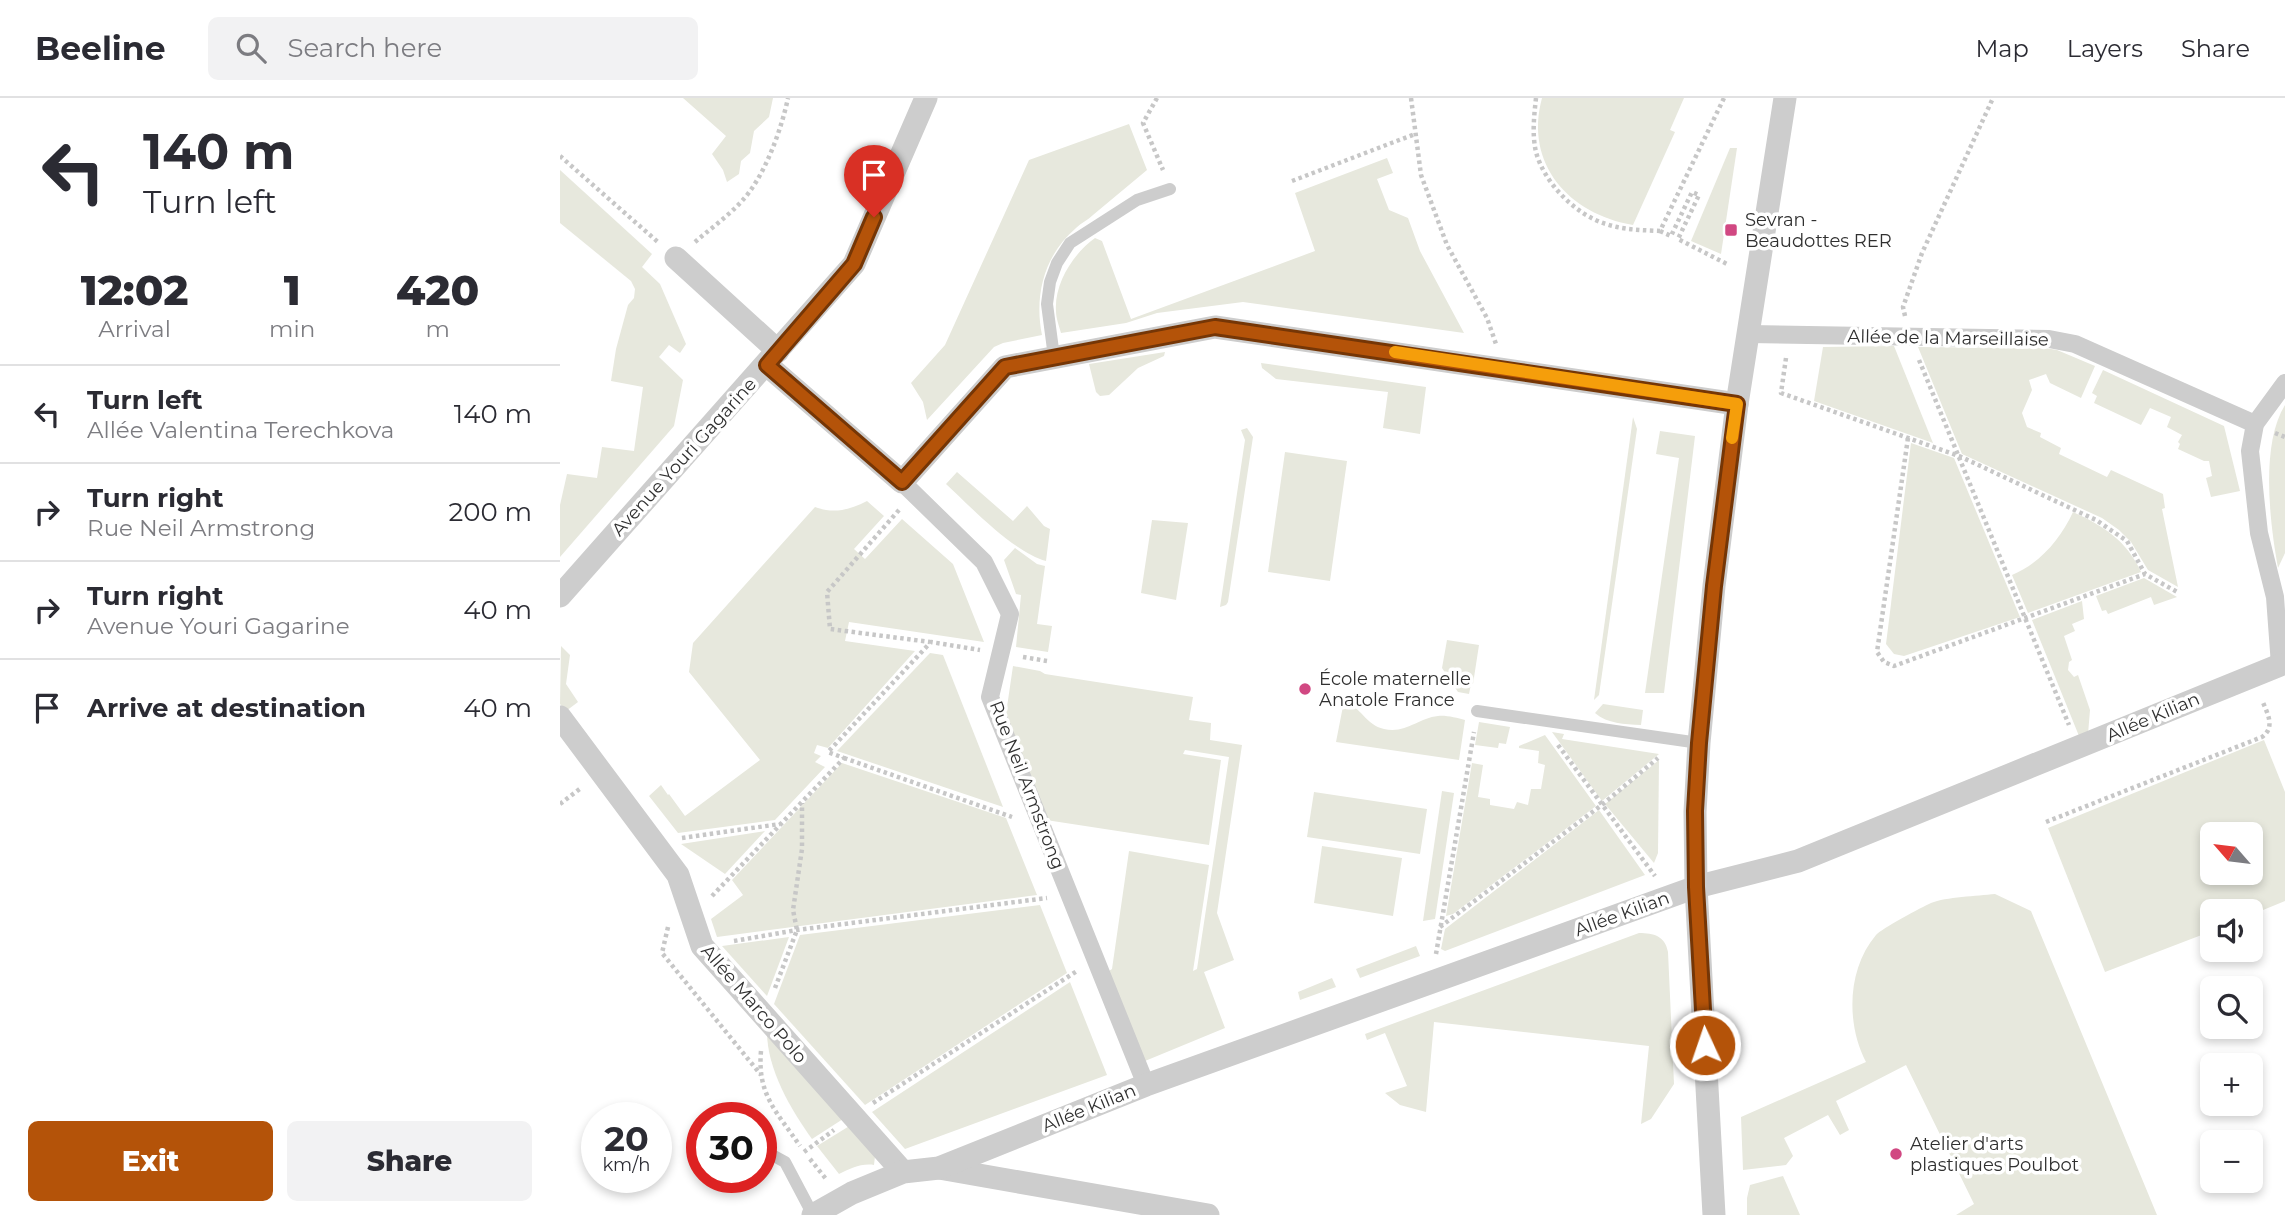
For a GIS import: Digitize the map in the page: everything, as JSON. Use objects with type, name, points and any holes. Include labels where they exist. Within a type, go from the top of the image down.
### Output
[{"type":"street","name":"Avenue Youri Gagarine","points":[[560,596],[854,264],[926,98]]},
{"type":"street","points":[[1714,1215],[1690,742],[1714,586],[1737,404],[1785,98]]},
{"type":"street","name":"Rue Neil Armstrong","points":[[676,258],[772,358],[984,562],[1010,614],[990,697],[1146,1085]]},
{"type":"street","points":[[908,488],[1005,367],[1215,327],[1737,404]]},
{"type":"street","name":"Allée de la Marseillaise","points":[[1749,334],[2049,339],[2075,344],[2255,424]]},
{"type":"street","points":[[2255,424],[2285,383]]},
{"type":"street","name":"Allée Kilian","points":[[813,1215],[852,1193],[903,1172],[939,1168],[1146,1085],[1696,887],[1798,861],[2280,665],[2274,597],[2259,533],[2250,451],[2255,424]]},
{"type":"street","name":"Allée Marco Polo","points":[[560,717],[678,875],[702,946],[903,1172]]},
{"type":"street","points":[[939,1168],[1208,1215]]},
{"type":"lane","points":[[1054,357],[1047,304],[1050,282],[1070,243],[1137,200],[1170,188]]},
{"type":"lane","points":[[1477,711],[1690,742]]},
{"type":"lane","points":[[777,1158],[785,1162],[813,1215]]},
{"type":"path","points":[[560,156],[676,258],[740,203],[757,182],[784,116],[788,98]]},
{"type":"path","points":[[1157,98],[1143,123],[1170,188]]},
{"type":"path","points":[[1411,98],[1420,175],[1447,245],[1486,318],[1505,368]]},
{"type":"path","points":[[1536,98],[1533,121],[1536,152],[1547,177],[1563,196],[1604,224],[1631,230],[1660,231],[1671,236],[1692,192],[1699,195],[1678,239],[1729,265]]},
{"type":"path","points":[[1660,231],[1724,98]]},
{"type":"path","points":[[1993,98],[1922,254],[1903,307],[1910,337],[2079,748]]},
{"type":"path","points":[[1292,181],[1415,134]]},
{"type":"path","points":[[1789,334],[1781,393],[1959,456],[2075,509],[2114,530],[2127,541],[2146,574],[2179,593]]},
{"type":"path","points":[[1908,438],[1877,652],[1884,662],[1894,666],[2146,574]]},
{"type":"path","points":[[908,488],[827,592],[830,629],[1047,661]]},
{"type":"path","points":[[931,642],[828,752],[1043,828]]},
{"type":"path","points":[[2046,822],[2267,733],[2270,722],[2253,676]]},
{"type":"path","points":[[1431,983],[1477,711]]},
{"type":"path","points":[[1541,720],[1600,805],[1656,878],[1666,899]]},
{"type":"path","points":[[1440,927],[1600,805],[1690,742]]},
{"type":"path","points":[[692,916],[844,758]]},
{"type":"path","points":[[560,804],[579,790]]},
{"type":"path","points":[[797,930],[793,910],[802,849],[802,801]]},
{"type":"path","points":[[653,842],[781,824]]},
{"type":"path","points":[[702,946],[797,930],[1070,895]]},
{"type":"path","points":[[804,1152],[853,1116],[1095,959]]},
{"type":"shaded area","points":[[683,98],[773,98],[769,117],[754,131],[750,153],[741,161],[739,174],[727,182],[723,170],[712,154],[726,136]]},
{"type":"shaded area","points":[[1542,98],[1684,98],[1670,130],[1675,132],[1633,225],[1589,210],[1557,182],[1546,164],[1540,144],[1538,122]]},
{"type":"shaded area","points":[[1129,124],[1147,170],[1078,226],[1056,251],[1049,263],[1041,291],[1039,306],[1042,335],[994,347],[927,420],[923,402],[911,383],[945,345],[1029,160]]},
{"type":"shaded area","points":[[1730,148],[1737,148],[1721,254],[1691,241]]},
{"type":"shaded area","points":[[1387,158],[1393,173],[1377,179],[1389,210],[1408,218],[1420,251],[1464,333],[1243,302],[1157,313],[1126,323],[1061,333],[1056,311],[1058,290],[1073,260],[1095,238],[1102,241],[1131,319],[1315,251],[1295,193]]},
{"type":"shaded area","points":[[560,170],[652,254],[642,267],[660,284],[686,344],[680,353],[669,345],[659,357],[683,380],[674,426],[560,557],[560,505],[567,474],[597,478],[602,447],[634,451],[643,387],[611,381],[616,349],[635,289],[631,281],[560,223]]},
{"type":"shaded area","points":[[1894,346],[1933,443],[1814,401],[1823,347]]},
{"type":"shaded area","points":[[1918,347],[2045,348],[2057,350],[2095,366],[2081,398],[2050,383],[2046,374],[2029,380],[2032,390],[2022,413],[2027,427],[2041,433],[2040,437],[2061,448],[2059,454],[2107,477],[2111,470],[2163,494],[2165,508],[2162,509],[2178,587],[2148,570],[2131,542],[2102,518],[1962,454]]},
{"type":"shaded area","points":[[1165,352],[1164,356],[1138,368],[1109,395],[1100,396],[1096,392],[1089,364]]},
{"type":"shaded area","points":[[1261,363],[1426,387],[1420,434],[1383,428],[1388,392],[1276,379],[1262,368]]},
{"type":"shaded area","points":[[2103,370],[2224,426],[2240,491],[2211,497],[2206,478],[2212,476],[2209,461],[2178,449],[2182,435],[2167,427],[2171,417],[2150,408],[2141,425],[2094,403],[2097,396],[2092,393]]},
{"type":"shaded area","points":[[2285,405],[2285,553],[2278,568],[2269,485],[2272,441]]},
{"type":"shaded area","points":[[1633,417],[1637,429],[1599,695],[1594,700]]},
{"type":"shaded area","points":[[1247,428],[1253,437],[1228,602],[1220,607],[1245,440],[1241,430]]},
{"type":"shaded area","points":[[1660,431],[1695,436],[1664,693],[1645,693],[1679,458],[1656,454]]},
{"type":"shaded area","points":[[1911,443],[1954,458],[2020,617],[1904,656],[1894,654],[1886,644]]},
{"type":"shaded area","points":[[1285,452],[1347,461],[1330,581],[1268,572]]},
{"type":"shaded area","points":[[957,472],[1013,521],[1027,506],[1044,526],[1050,529],[1046,561],[1006,539],[946,484]]},
{"type":"shaded area","points":[[867,501],[884,516],[854,549],[865,559],[902,519],[953,564],[984,642],[849,622],[845,641],[915,651],[828,748],[817,745],[814,753],[821,756],[815,762],[825,767],[775,820],[678,833],[649,796],[661,785],[685,816],[760,760],[689,672],[693,643],[815,507],[841,510]]},
{"type":"shaded area","points":[[2073,512],[2095,523],[2122,543],[2141,572],[2028,613],[2012,575],[2032,564],[2048,550]]},
{"type":"shaded area","points":[[1152,520],[1188,523],[1176,600],[1141,593]]},
{"type":"shaded area","points":[[1015,548],[1037,564],[1045,566],[1037,624],[1052,626],[1048,652],[1016,647],[1021,595],[1016,594],[1004,560]]},
{"type":"shaded area","points":[[2144,578],[2177,597],[2154,605],[2151,597],[2108,614],[2106,610],[2102,611],[2096,596]]},
{"type":"shaded area","points":[[2082,601],[2084,619],[2072,624],[2075,631],[2064,636],[2072,660],[2068,670],[2074,677],[2078,675],[2090,710],[2088,734],[2079,736],[2032,620]]},
{"type":"shaded area","points":[[1447,640],[1479,645],[1469,694],[1458,692],[1442,668]]},
{"type":"shaded area","points":[[561,646],[570,655],[566,684],[578,702],[566,711],[560,704]]},
{"type":"shaded area","points":[[930,653],[943,655],[1003,807],[837,751]]},
{"type":"shaded area","points":[[1013,666],[1045,674],[1193,697],[1189,720],[1211,723],[1210,740],[1242,745],[1217,913],[1234,960],[1204,972],[1225,1028],[1145,1061],[1109,971],[1112,969],[1129,851],[1209,865],[1193,971],[1197,969],[1229,757],[1185,750],[1183,754],[1221,760],[1209,845],[1046,820],[1003,707],[1007,707]]},
{"type":"shaded area","points":[[1344,701],[1355,707],[1373,724],[1384,729],[1405,728],[1438,716],[1465,720],[1459,760],[1336,742]]},
{"type":"shaded area","points":[[1603,704],[1643,710],[1641,725],[1616,723],[1600,717],[1595,713]]},
{"type":"shaded area","points":[[1479,722],[1510,727],[1506,744],[1499,743],[1498,748],[1475,745]]},
{"type":"shaded area","points":[[1552,732],[1564,734],[1562,739],[1659,754],[1602,801]]},
{"type":"shaded area","points":[[1545,735],[1596,806],[1453,914],[1446,916],[1472,763],[1483,765],[1478,797],[1490,799],[1490,805],[1514,809],[1517,802],[1528,805],[1531,789],[1541,789],[1545,765],[1538,763],[1539,751],[1519,746]]},
{"type":"shaded area","points":[[2264,740],[2285,792],[2285,901],[2263,910],[2263,899],[2200,899],[2200,936],[2105,972],[2048,828]]},
{"type":"shaded area","points":[[1659,760],[1658,853],[1654,863],[1605,804]]},
{"type":"shaded area","points":[[842,763],[1006,818],[1037,895],[717,937],[711,919],[743,895],[732,880]]},
{"type":"shaded area","points":[[1442,791],[1454,793],[1435,919],[1423,921]]},
{"type":"shaded area","points":[[1314,792],[1427,809],[1420,854],[1307,837]]},
{"type":"shaded area","points":[[1599,810],[1645,875],[1445,951],[1441,949],[1445,929]]},
{"type":"shaded area","points":[[765,831],[725,874],[681,844]]},
{"type":"shaded area","points":[[1322,846],[1402,858],[1393,916],[1314,903]]},
{"type":"shaded area","points":[[1995,894],[2031,911],[2157,1215],[1956,1215],[1974,1204],[1906,1065],[1836,1101],[1849,1130],[1840,1135],[1828,1115],[1784,1138],[1793,1156],[1786,1165],[1743,1170],[1741,1117],[1866,1062],[1855,1031],[1853,997],[1859,964],[1876,935],[1931,903]]},
{"type":"shaded area","points":[[1040,905],[1067,973],[865,1105],[774,1004],[800,935]]},
{"type":"shaded area","points":[[1639,933],[1658,936],[1668,952],[1674,1084],[1651,1119],[1641,1124],[1649,1046],[1434,1022],[1426,1112],[1400,1105],[1385,1093],[1407,1086],[1385,1033],[1367,1040],[1365,1034]]},
{"type":"shaded area","points":[[789,937],[767,996],[722,946]]},
{"type":"shaded area","points":[[1416,946],[1420,956],[1360,978],[1356,969]]},
{"type":"shaded area","points":[[1332,978],[1336,987],[1300,1000],[1298,992]]},
{"type":"shaded area","points":[[1070,982],[1107,1075],[905,1149],[872,1112]]},
{"type":"shaded area","points":[[767,1032],[843,1119],[812,1139],[796,1115],[776,1074]]},
{"type":"shaded area","points":[[851,1125],[875,1156],[874,1165],[851,1168],[839,1174],[817,1146]]},
{"type":"shaded area","points":[[1783,1176],[1800,1215],[1747,1215],[1750,1185]]},
{"type":"slow traffic","points":[[1395,352],[1737,404],[1732,438]]},
{"type":"place","name":"Sevran - Beaudottes RER","points":[[1731,230]]},
{"type":"place","name":"École maternelle Anatole France","points":[[1305,689]]},
{"type":"place","name":"Atelier d'arts plastiques Poulbot","points":[[1896,1154]]},
{"type":"route","points":[[874,217],[854,264],[767,365],[902,482],[1005,367],[1215,327],[1737,404],[1714,586],[1695,811],[1696,887],[1705,1045]]}]
